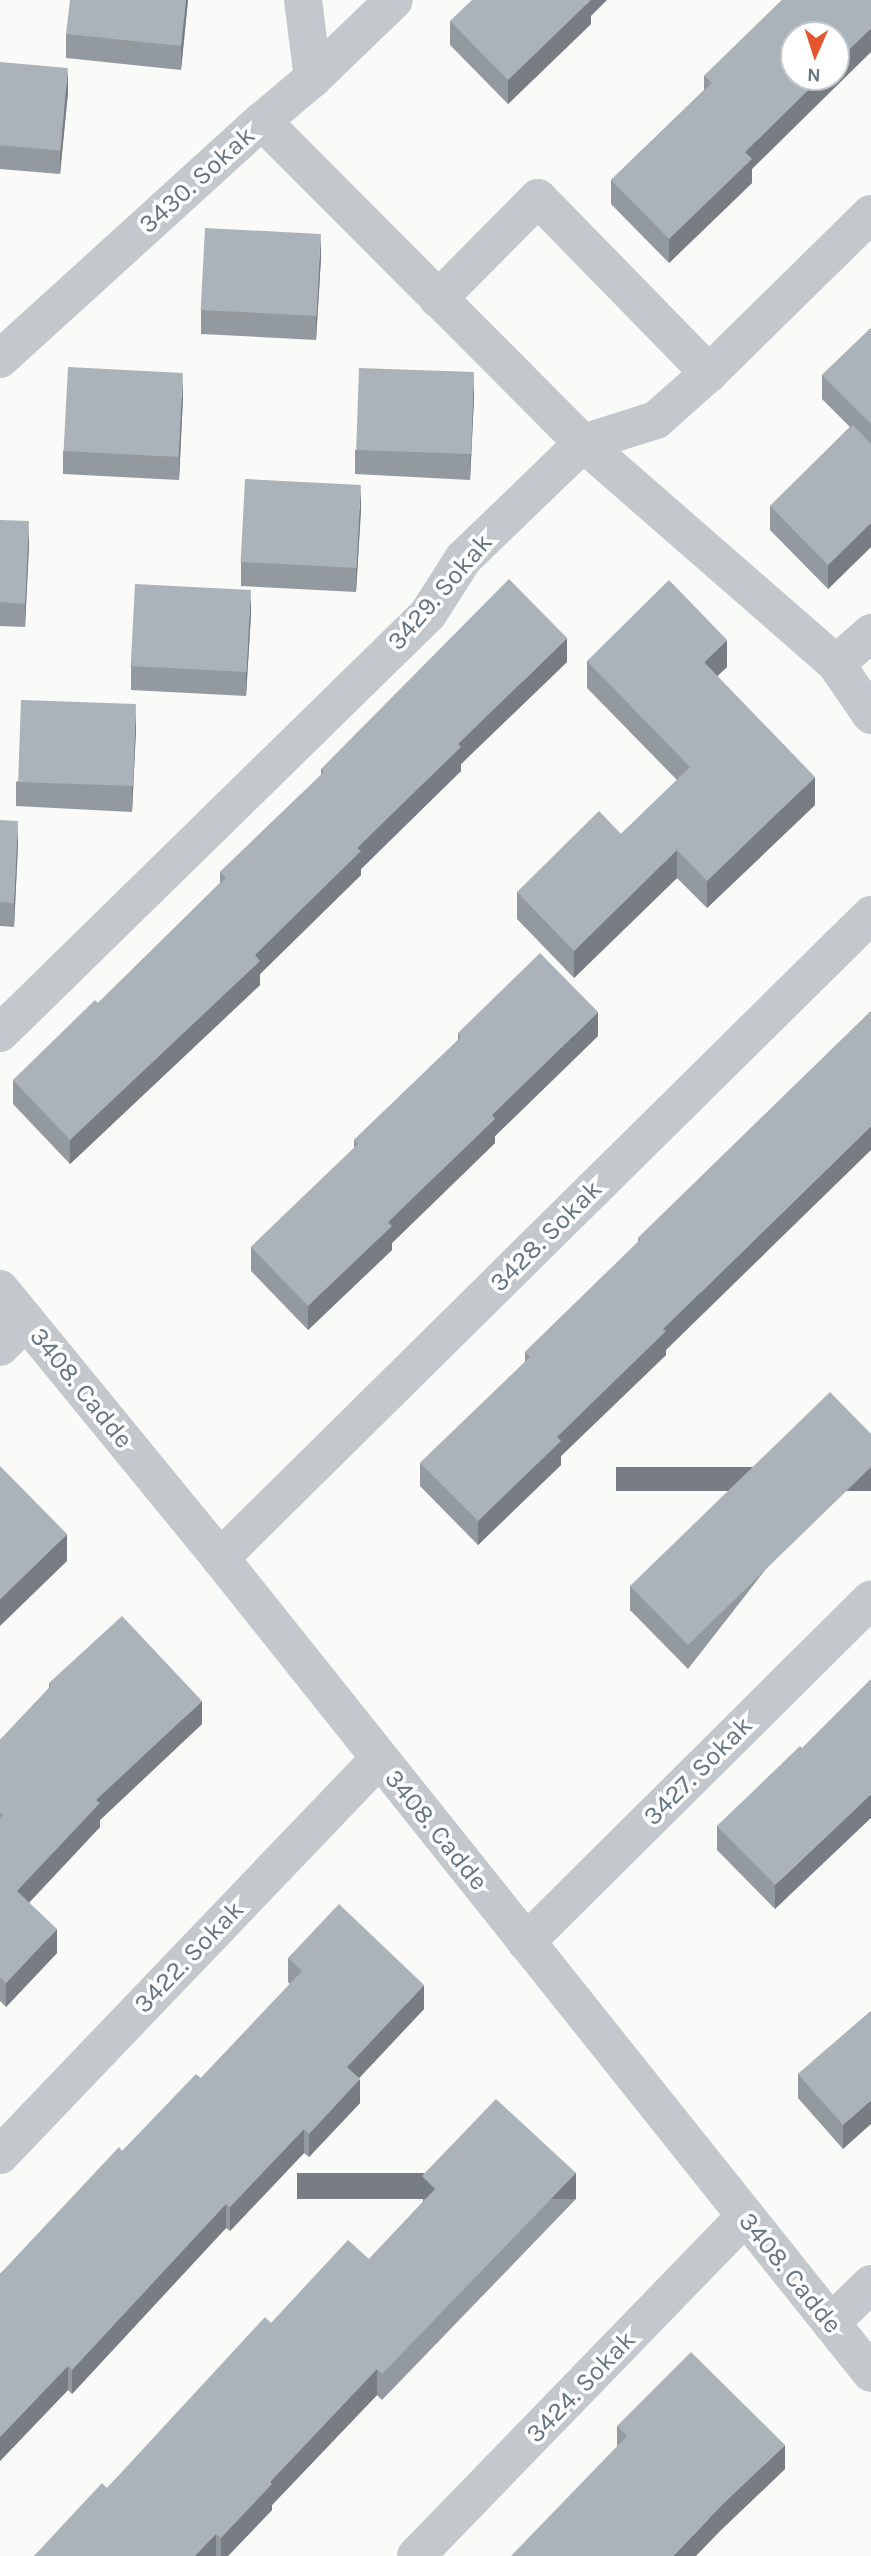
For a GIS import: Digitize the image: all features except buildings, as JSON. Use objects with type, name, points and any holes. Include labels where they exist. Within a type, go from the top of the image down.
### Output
[{"type":"street","points":[[303,0],[313,79]]},
{"type":"street","name":"3430. Sokak","points":[[0,359],[261,121],[313,79],[394,0]]},
{"type":"street","points":[[261,121],[583,443],[836,664],[871,715]]},
{"type":"street","points":[[438,299],[538,198],[709,373]]},
{"type":"street","name":"3429. Sokak","points":[[0,1033],[428,614],[463,559],[583,443],[656,420],[709,373],[871,214]]},
{"type":"street","points":[[836,664],[871,633]]},
{"type":"street","name":"3428. Sokak","points":[[220,1558],[871,915]]},
{"type":"street","name":"3408. Cadde","points":[[0,1289],[13,1334],[220,1558],[871,2373]]},
{"type":"street","name":"3427. Sokak","points":[[526,1942],[871,1600]]},
{"type":"street","name":"3422. Sokak","points":[[0,2155],[379,1759]]},
{"type":"street","name":"3424. Sokak","points":[[416,2556],[745,2217]]},
{"type":"street","points":[[831,2323],[871,2284]]}]
